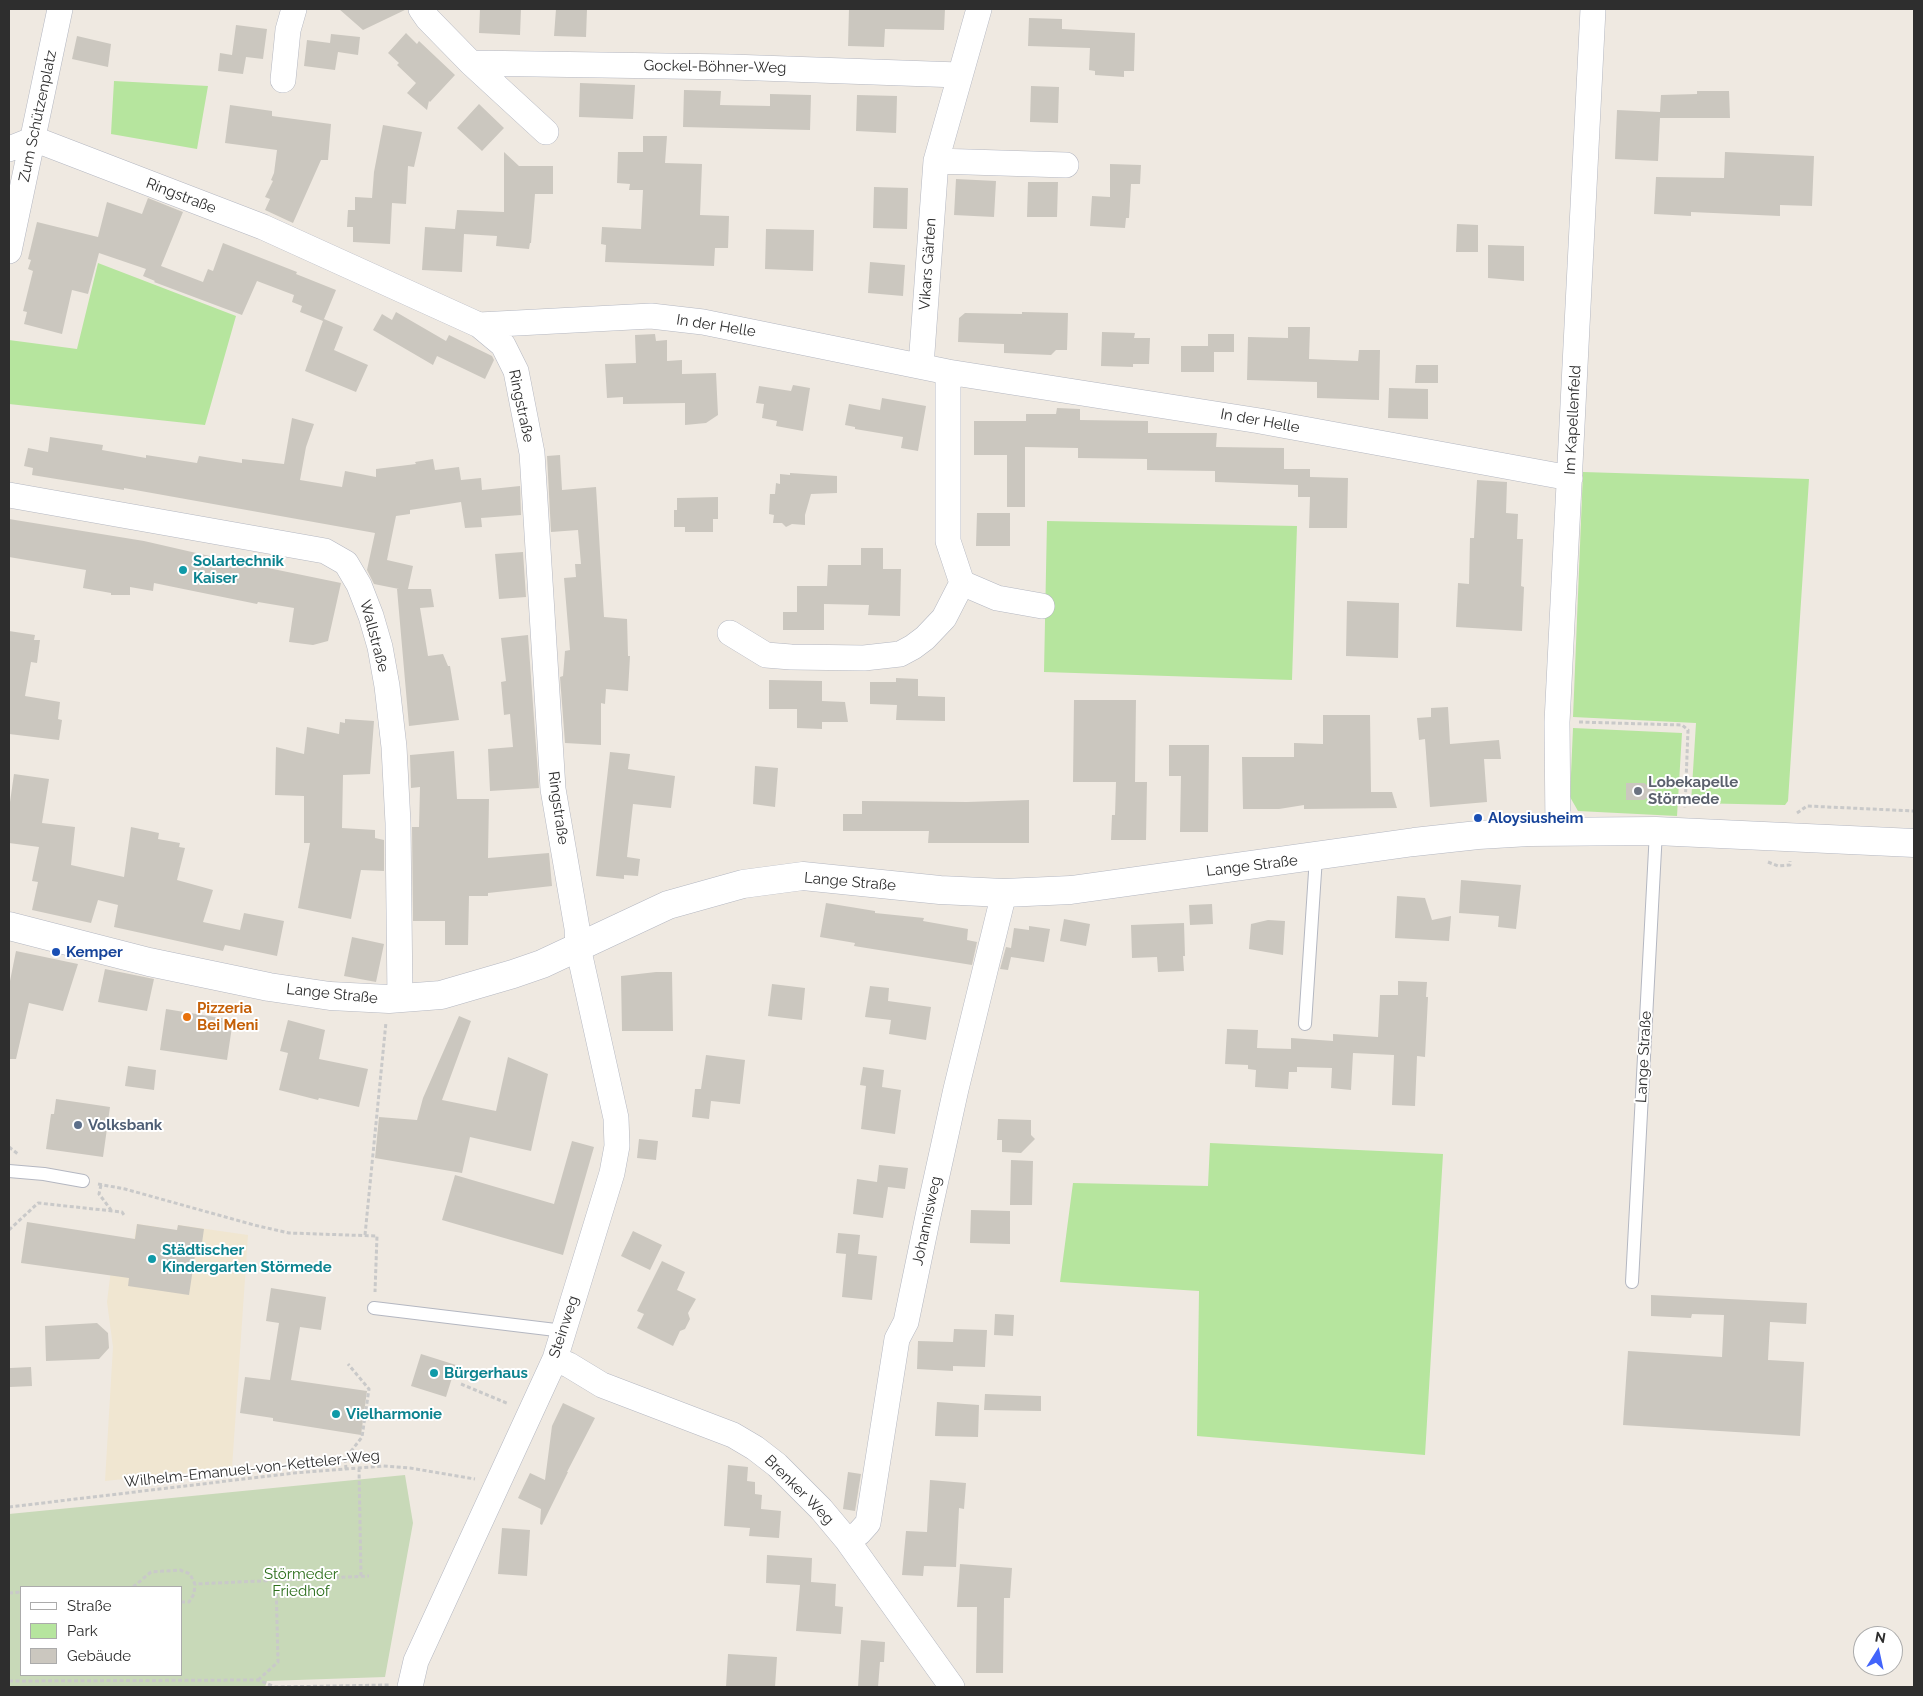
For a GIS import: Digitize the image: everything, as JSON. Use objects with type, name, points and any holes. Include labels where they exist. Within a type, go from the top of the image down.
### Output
[{"type":"main road","name":"Lange Straße","points":[[9,926],[149,962],[269,986],[330,996],[394,999],[441,995],[542,964],[668,905],[743,884],[804,876],[940,890],[1004,893],[1071,890],[1478,835],[1558,831],[1656,831],[1914,843]]},
{"type":"street","name":"Zum Schützenplatz","points":[[9,251],[60,9]]},
{"type":"street","points":[[283,80],[288,30],[294,9]]},
{"type":"street","points":[[421,9],[428,19],[471,63],[546,132]]},
{"type":"street","name":"Vikars Gärten","points":[[921,366],[936,161],[979,9]]},
{"type":"street","name":"Im Kapellenfeld","points":[[1558,831],[1557,722],[1593,9]]},
{"type":"street","name":"Gockel-Böhner-Weg","points":[[471,63],[731,67],[959,75]]},
{"type":"street","points":[[9,150],[34,139]]},
{"type":"street","name":"Ringstraße","points":[[34,139],[263,227],[479,325],[503,345],[516,371],[532,452],[553,790],[577,928],[578,947]]},
{"type":"street","points":[[936,161],[1066,165]]},
{"type":"street","name":"In der Helle","points":[[479,325],[651,316],[703,322],[948,372],[1260,421],[1570,478]]},
{"type":"street","points":[[730,633],[766,655],[864,658],[900,654],[924,638],[944,618],[962,583],[948,541],[948,372]]},
{"type":"street","name":"Wallstraße","points":[[9,495],[324,551],[346,563],[359,585],[380,647],[387,686],[394,747],[398,824],[394,999]]},
{"type":"street","points":[[962,583],[997,598],[1042,606]]},
{"type":"street","name":"Johannisweg","points":[[848,1540],[859,1533],[868,1523],[897,1339],[906,1322],[950,1116],[1004,893]]},
{"type":"street","name":"Steinweg","points":[[401,1687],[416,1661],[555,1359],[612,1173],[617,1146],[616,1118],[578,947]]},
{"type":"street","name":"Brenker Weg","points":[[555,1359],[602,1384],[720,1429],[748,1443],[776,1465],[821,1509],[848,1540],[952,1687]]},
{"type":"lane","name":"Lange Straße","points":[[1632,1282],[1656,831]]},
{"type":"lane","points":[[1306,1024],[1316,857]]},
{"type":"lane","points":[[9,1171],[44,1174],[83,1181]]},
{"type":"lane","points":[[374,1308],[564,1331]]},
{"type":"path","points":[[1557,722],[1682,725],[1688,730],[1685,809]]},
{"type":"path","points":[[1793,816],[1807,806],[1914,811]]},
{"type":"path","points":[[365,1235],[381,1063],[394,999]]},
{"type":"path","points":[[83,1181],[125,1189],[254,1225],[289,1232],[376,1236],[374,1308]]},
{"type":"path","points":[[101,1185],[99,1194],[112,1211]]},
{"type":"path","points":[[10,1230],[38,1203],[122,1212],[124,1215]]},
{"type":"path","points":[[346,1469],[345,1459],[362,1437],[369,1389],[348,1364]]},
{"type":"path","points":[[461,1384],[530,1412]]},
{"type":"path","name":"Wilhelm-Emanuel-von-Ketteler-Weg","points":[[9,1507],[383,1466],[454,1474],[496,1486]]},
{"type":"path","points":[[359,1468],[361,1577]]},
{"type":"path","points":[[136,1586],[151,1572],[180,1570],[190,1574],[195,1584],[194,1594],[189,1602],[182,1602]]},
{"type":"path","points":[[195,1584],[369,1576]]},
{"type":"path","points":[[258,1680],[278,1662],[276,1581]]},
{"type":"path","points":[[9,1680],[258,1680],[275,1687],[401,1687]]},
{"type":"shaded area","points":[[137,1224],[158,1227],[176,1238],[178,1225],[248,1235],[232,1468],[105,1481],[113,1347],[107,1302],[115,1237],[134,1240]]},
{"type":"green space","points":[[114,81],[208,86],[197,149],[111,134]]},
{"type":"green space","points":[[98,263],[236,316],[205,425],[9,404],[9,340],[77,349]]},
{"type":"green space","points":[[1583,472],[1809,479],[1788,801],[1785,805],[1691,803],[1696,723],[1573,717]]},
{"type":"green space","points":[[1047,521],[1297,526],[1292,680],[1044,672]]},
{"type":"green space","points":[[1573,728],[1682,733],[1677,816],[1578,811],[1570,797]]},
{"type":"green space","points":[[1210,1143],[1443,1154],[1425,1455],[1197,1436],[1199,1291],[1060,1282],[1073,1183],[1208,1186]]},
{"type":"green space","name":"Störmeder Friedhof","points":[[405,1475],[413,1523],[385,1677],[267,1681],[265,1687],[9,1687],[9,1514]]},
{"type":"building","points":[[339,9],[407,9],[363,30]]},
{"type":"building","points":[[480,9],[521,9],[520,35],[479,33]]},
{"type":"building","points":[[556,9],[587,9],[586,37],[554,36]]},
{"type":"building","points":[[849,9],[945,9],[944,30],[885,29],[884,47],[848,46]]},
{"type":"building","points":[[1029,18],[1062,19],[1062,29],[1135,33],[1134,71],[1124,71],[1124,77],[1095,75],[1095,71],[1089,70],[1090,48],[1028,46]]},
{"type":"building","points":[[236,25],[267,29],[263,59],[246,57],[243,74],[218,71],[220,53],[232,55]]},
{"type":"building","points":[[406,33],[417,44],[419,41],[455,75],[429,101],[427,110],[407,93],[416,83],[397,65],[399,63],[388,53]]},
{"type":"building","points":[[331,34],[360,37],[358,55],[338,52],[335,70],[304,66],[307,40],[330,43]]},
{"type":"building","points":[[77,36],[111,44],[108,67],[72,59]]},
{"type":"building","points":[[580,83],[635,85],[633,119],[579,117]]},
{"type":"building","points":[[1031,86],[1059,87],[1058,123],[1030,122]]},
{"type":"building","points":[[684,90],[721,91],[720,105],[770,106],[770,94],[811,95],[810,130],[683,127]]},
{"type":"building","points":[[1697,91],[1729,91],[1730,118],[1660,118],[1658,161],[1615,159],[1617,110],[1660,112],[1661,95],[1697,94]]},
{"type":"building","points":[[857,95],[897,96],[896,133],[856,131]]},
{"type":"building","points":[[479,104],[504,128],[482,151],[457,128]]},
{"type":"building","points":[[230,105],[272,111],[272,116],[331,124],[328,160],[321,160],[293,223],[265,210],[270,199],[265,197],[273,181],[271,180],[274,173],[277,150],[225,143]]},
{"type":"building","points":[[383,125],[422,132],[414,167],[408,166],[406,204],[392,203],[390,244],[353,242],[353,227],[347,227],[348,210],[355,210],[355,197],[372,198],[374,172]]},
{"type":"building","points":[[643,136],[667,136],[665,163],[702,164],[700,215],[729,216],[728,248],[715,248],[714,266],[605,262],[606,245],[601,244],[602,227],[641,229],[643,190],[629,190],[630,184],[617,183],[618,152],[643,152]]},
{"type":"building","points":[[504,152],[519,166],[553,166],[553,194],[535,194],[529,249],[496,246],[497,236],[464,234],[462,272],[422,270],[425,227],[455,229],[457,210],[504,212]]},
{"type":"building","points":[[1725,152],[1814,156],[1812,206],[1780,205],[1780,216],[1691,212],[1691,216],[1654,214],[1656,177],[1724,178]]},
{"type":"building","points":[[1110,164],[1141,165],[1140,184],[1131,184],[1129,218],[1126,218],[1125,228],[1090,226],[1092,196],[1110,197]]},
{"type":"building","points":[[956,179],[996,181],[994,217],[954,215]]},
{"type":"building","points":[[1028,182],[1058,182],[1057,217],[1027,217]]},
{"type":"building","points":[[874,187],[908,188],[907,229],[873,228]]},
{"type":"building","points":[[148,198],[183,212],[161,266],[203,282],[208,269],[213,271],[223,243],[297,272],[296,274],[336,290],[324,319],[343,327],[334,350],[368,365],[356,392],[305,371],[323,321],[300,312],[302,306],[292,302],[294,295],[257,281],[242,315],[154,282],[143,276],[146,269],[99,253],[88,294],[72,290],[62,334],[24,324],[27,312],[23,311],[33,271],[28,269],[31,260],[28,259],[37,222],[98,237],[107,202],[142,214]]},
{"type":"building","points":[[1457,224],[1478,225],[1478,252],[1456,252]]},
{"type":"building","points":[[766,229],[814,230],[813,271],[765,269]]},
{"type":"building","points":[[1488,245],[1524,246],[1524,281],[1488,278]]},
{"type":"building","points":[[870,262],[905,265],[903,296],[868,293]]},
{"type":"building","points":[[396,312],[446,341],[449,335],[492,356],[494,360],[485,379],[437,356],[433,365],[373,330],[382,314],[392,320]]},
{"type":"building","points":[[1022,312],[1068,313],[1067,350],[1056,350],[1051,355],[1004,353],[1004,344],[958,342],[959,318],[965,313],[1022,314]]},
{"type":"building","points":[[1288,327],[1310,327],[1309,359],[1358,361],[1359,350],[1380,350],[1379,400],[1317,398],[1317,382],[1247,380],[1248,337],[1288,338]]},
{"type":"building","points":[[1102,332],[1135,333],[1134,338],[1150,338],[1149,364],[1133,364],[1133,367],[1101,366]]},
{"type":"building","points":[[655,334],[656,341],[667,340],[667,361],[682,360],[682,374],[716,373],[718,415],[706,423],[685,425],[685,403],[623,404],[623,397],[607,398],[605,364],[636,363],[635,335]]},
{"type":"building","points":[[1208,334],[1234,334],[1234,352],[1214,352],[1214,372],[1181,372],[1181,346],[1208,346]]},
{"type":"building","points":[[1416,365],[1438,365],[1438,383],[1415,383]]},
{"type":"building","points":[[793,385],[810,388],[803,431],[776,426],[777,421],[762,418],[764,404],[756,403],[759,386],[791,391]]},
{"type":"building","points":[[1389,388],[1428,389],[1428,419],[1388,418]]},
{"type":"building","points":[[882,398],[926,406],[918,451],[901,448],[903,437],[855,429],[855,427],[845,425],[849,404],[880,410]]},
{"type":"building","points":[[1057,408],[1080,409],[1080,420],[1148,421],[1148,433],[1217,433],[1216,447],[1284,448],[1284,469],[1310,469],[1310,477],[1348,478],[1347,528],[1309,528],[1310,497],[1298,497],[1298,485],[1215,482],[1215,471],[1147,470],[1147,459],[1078,458],[1078,448],[1025,447],[1025,507],[1007,507],[1007,455],[974,455],[974,421],[1026,421],[1026,414],[1056,414]]},
{"type":"building","points":[[292,418],[314,424],[306,447],[300,480],[342,487],[345,471],[376,477],[376,469],[416,464],[415,462],[433,459],[435,470],[459,467],[461,480],[481,478],[482,490],[520,486],[521,515],[481,518],[482,527],[465,528],[461,502],[410,510],[410,514],[396,516],[387,560],[413,566],[408,589],[431,589],[434,607],[420,608],[428,656],[443,654],[448,666],[450,666],[459,720],[409,726],[397,589],[399,589],[374,584],[367,570],[375,533],[124,488],[124,490],[32,475],[33,468],[24,466],[28,448],[48,452],[50,437],[103,445],[102,450],[146,458],[146,455],[197,463],[199,456],[242,463],[242,459],[284,464]]},
{"type":"building","points":[[560,455],[562,490],[596,487],[604,617],[627,619],[628,656],[630,656],[628,691],[606,689],[605,704],[601,703],[601,745],[565,743],[560,677],[563,676],[565,651],[570,650],[564,578],[576,577],[575,564],[581,564],[578,530],[551,532],[547,456]]},
{"type":"building","points":[[790,473],[837,476],[837,493],[811,494],[805,515],[805,525],[792,524],[786,527],[782,523],[773,523],[774,515],[769,514],[770,494],[775,494],[776,483],[780,484],[780,474],[790,475]]},
{"type":"building","points":[[1477,480],[1507,482],[1506,513],[1518,514],[1517,539],[1523,539],[1521,586],[1524,587],[1522,631],[1456,627],[1458,583],[1469,584],[1470,538],[1474,538]]},
{"type":"building","points":[[718,497],[718,519],[713,519],[713,532],[685,532],[685,527],[674,527],[674,510],[677,510],[677,498]]},
{"type":"building","points":[[977,513],[1010,513],[1010,546],[976,546]]},
{"type":"building","points":[[9,519],[144,541],[341,583],[328,641],[313,645],[289,642],[294,608],[258,602],[257,604],[154,583],[153,591],[130,587],[130,595],[111,595],[111,593],[83,588],[86,570],[9,557]]},
{"type":"building","points":[[861,548],[883,548],[883,569],[901,569],[900,616],[868,615],[869,605],[824,604],[824,630],[783,630],[783,612],[797,612],[797,586],[827,586],[828,565],[861,565]]},
{"type":"building","points":[[523,552],[526,597],[499,599],[495,554]]},
{"type":"building","points":[[1347,601],[1399,603],[1398,658],[1346,656]]},
{"type":"building","points":[[9,631],[35,635],[34,640],[40,640],[37,663],[31,662],[25,696],[60,702],[58,719],[62,720],[59,740],[9,734]]},
{"type":"building","points":[[528,635],[539,788],[490,791],[488,749],[513,747],[510,714],[504,715],[501,682],[506,681],[501,638]]},
{"type":"building","points":[[896,678],[918,679],[918,696],[945,697],[945,721],[896,720],[897,705],[870,704],[870,682],[896,682]]},
{"type":"building","points":[[769,680],[822,681],[822,701],[845,702],[848,722],[822,722],[822,729],[797,728],[797,709],[769,709]]},
{"type":"building","points":[[1074,700],[1136,700],[1135,782],[1147,782],[1146,840],[1111,840],[1112,815],[1115,815],[1116,782],[1073,782]]},
{"type":"building","points":[[1448,707],[1450,744],[1499,740],[1501,759],[1484,759],[1487,802],[1430,807],[1425,739],[1419,740],[1417,718],[1431,717],[1431,708]]},
{"type":"building","points":[[1323,715],[1370,715],[1371,792],[1392,792],[1397,808],[1304,809],[1304,805],[1279,809],[1243,809],[1242,757],[1294,757],[1294,743],[1323,744]]},
{"type":"building","points":[[345,719],[374,721],[370,774],[343,775],[342,828],[375,830],[375,838],[384,840],[384,871],[361,870],[351,919],[298,908],[310,843],[304,843],[304,796],[275,795],[276,747],[304,754],[307,727],[339,734],[340,722],[345,723]]},
{"type":"building","points":[[1169,745],[1209,745],[1208,832],[1180,832],[1181,776],[1169,776]]},
{"type":"building","points":[[454,751],[457,799],[489,799],[488,858],[549,853],[552,886],[488,893],[488,896],[469,896],[468,945],[445,945],[445,921],[413,921],[412,827],[419,827],[420,787],[411,788],[410,755]]},
{"type":"building","points":[[610,752],[630,754],[628,769],[675,776],[671,808],[633,804],[627,857],[640,859],[638,876],[624,875],[624,879],[596,876]]},
{"type":"building","points":[[755,766],[778,768],[775,807],[753,804]]},
{"type":"building","points":[[14,774],[49,779],[42,823],[75,827],[71,865],[124,877],[131,827],[159,833],[158,839],[180,843],[179,847],[185,848],[177,880],[213,890],[203,922],[240,930],[244,913],[284,921],[277,956],[225,945],[223,951],[114,927],[118,905],[98,900],[91,923],[32,910],[38,882],[32,881],[39,847],[9,843],[9,809]]},
{"type":"building","name":"Lobekapelle Störmede","points":[[1626,783],[1644,783],[1656,791],[1644,800],[1626,800]]},
{"type":"building","points":[[1029,800],[1029,843],[928,843],[929,831],[843,831],[843,814],[862,814],[862,801],[967,802]]},
{"type":"building","points":[[1461,880],[1521,885],[1516,929],[1498,927],[1499,916],[1459,913]]},
{"type":"building","points":[[1397,896],[1425,898],[1432,920],[1451,916],[1449,941],[1395,938]]},
{"type":"building","points":[[826,903],[875,911],[875,913],[924,918],[923,921],[968,929],[967,940],[977,942],[972,965],[854,946],[855,943],[820,937]]},
{"type":"building","points":[[1212,904],[1213,924],[1190,925],[1189,905]]},
{"type":"building","points":[[1064,919],[1090,924],[1086,946],[1060,941]]},
{"type":"building","points":[[1268,920],[1285,921],[1283,955],[1249,949],[1251,924]]},
{"type":"building","points":[[1184,923],[1184,971],[1158,972],[1157,957],[1132,958],[1131,925]]},
{"type":"building","points":[[1029,926],[1050,929],[1044,962],[1011,957],[1008,970],[1000,969],[1006,947],[1011,948],[1014,928],[1029,930]]},
{"type":"building","points":[[352,937],[384,944],[376,982],[344,976]]},
{"type":"building","points":[[16,951],[78,964],[63,1011],[29,1003],[16,1059],[9,1059],[9,986]]},
{"type":"building","points":[[105,969],[154,979],[147,1011],[98,1002]]},
{"type":"building","points":[[672,972],[673,1031],[622,1031],[621,976]]},
{"type":"building","points":[[1398,981],[1427,982],[1425,1057],[1417,1056],[1415,1106],[1392,1105],[1394,1055],[1353,1053],[1351,1090],[1331,1088],[1332,1068],[1297,1067],[1297,1072],[1289,1072],[1288,1089],[1255,1087],[1256,1070],[1248,1069],[1248,1065],[1225,1064],[1227,1029],[1258,1030],[1257,1048],[1291,1049],[1291,1038],[1333,1041],[1333,1034],[1378,1037],[1380,995],[1398,995]]},
{"type":"building","points":[[772,984],[805,988],[802,1020],[768,1016]]},
{"type":"building","points":[[870,986],[889,988],[888,1001],[931,1007],[926,1040],[889,1034],[891,1020],[865,1017]]},
{"type":"building","points":[[166,1009],[233,1020],[227,1060],[160,1050]]},
{"type":"building","points":[[459,1016],[471,1021],[442,1100],[496,1111],[508,1057],[548,1074],[531,1151],[470,1137],[462,1173],[375,1158],[379,1117],[417,1120],[423,1098]]},
{"type":"building","points":[[288,1020],[325,1030],[319,1059],[368,1069],[359,1107],[319,1098],[318,1100],[279,1090],[288,1053],[280,1051]]},
{"type":"building","points":[[706,1055],[745,1060],[740,1104],[711,1101],[709,1119],[692,1117],[695,1089],[701,1089]]},
{"type":"building","points":[[128,1066],[156,1070],[154,1090],[125,1086]]},
{"type":"building","points":[[863,1067],[884,1070],[882,1087],[901,1090],[895,1134],[861,1129],[866,1086],[860,1085]]},
{"type":"building","name":"Volksbank","points":[[56,1099],[110,1107],[103,1157],[46,1149],[51,1114],[54,1114]]},
{"type":"building","points":[[998,1119],[1031,1120],[1031,1135],[1035,1139],[1021,1153],[1002,1152],[1002,1140],[997,1140]]},
{"type":"building","points":[[639,1139],[658,1141],[656,1160],[637,1158]]},
{"type":"building","points":[[572,1141],[594,1147],[563,1255],[442,1220],[455,1175],[554,1204]]},
{"type":"building","points":[[1011,1160],[1033,1161],[1032,1205],[1010,1205]]},
{"type":"building","points":[[879,1165],[908,1168],[905,1189],[888,1187],[883,1218],[853,1214],[857,1179],[877,1182]]},
{"type":"building","points":[[971,1210],[1010,1211],[1010,1244],[970,1243]]},
{"type":"building","points":[[27,1222],[135,1239],[137,1224],[177,1230],[178,1225],[204,1229],[201,1250],[196,1249],[189,1295],[128,1286],[129,1278],[21,1263]]},
{"type":"building","points":[[633,1231],[662,1245],[650,1270],[621,1256]]},
{"type":"building","points":[[838,1233],[860,1235],[858,1254],[877,1256],[872,1300],[842,1297],[846,1254],[836,1253]]},
{"type":"building","points":[[662,1261],[685,1272],[677,1290],[696,1299],[688,1313],[690,1319],[685,1329],[680,1331],[673,1346],[637,1328],[644,1314],[637,1311]]},
{"type":"building","points":[[271,1288],[326,1297],[321,1330],[300,1327],[291,1380],[367,1391],[361,1435],[273,1421],[273,1418],[240,1413],[245,1377],[270,1380],[279,1323],[266,1321]]},
{"type":"building","points":[[1651,1295],[1807,1303],[1806,1324],[1770,1322],[1768,1360],[1804,1362],[1800,1436],[1623,1425],[1628,1351],[1722,1357],[1724,1315],[1692,1314],[1691,1318],[1651,1316]]},
{"type":"building","points":[[995,1314],[1014,1315],[1013,1336],[994,1335]]},
{"type":"building","points":[[97,1323],[108,1333],[109,1348],[99,1359],[46,1361],[45,1326]]},
{"type":"building","points":[[954,1329],[987,1330],[985,1367],[953,1366],[953,1371],[917,1369],[918,1341],[953,1342]]},
{"type":"building","name":"Bürgerhaus","points":[[421,1354],[456,1365],[446,1397],[411,1386]]},
{"type":"building","points":[[31,1367],[32,1386],[10,1387],[10,1368]]},
{"type":"building","points":[[985,1394],[1041,1396],[1041,1411],[984,1410]]},
{"type":"building","points":[[937,1402],[979,1405],[978,1437],[935,1436]]},
{"type":"building","points":[[563,1403],[595,1418],[542,1525],[540,1524],[541,1509],[518,1498],[530,1473],[545,1480],[552,1426]]},
{"type":"building","points":[[728,1465],[748,1467],[747,1481],[755,1482],[755,1494],[762,1495],[761,1509],[781,1511],[779,1538],[749,1536],[750,1528],[724,1526]]},
{"type":"building","points":[[848,1472],[861,1474],[855,1511],[843,1509]]},
{"type":"building","points":[[930,1480],[966,1483],[964,1509],[959,1508],[956,1567],[924,1566],[923,1576],[902,1575],[906,1531],[927,1532]]},
{"type":"building","points":[[502,1528],[530,1530],[527,1576],[498,1574]]},
{"type":"building","points":[[767,1555],[812,1558],[811,1582],[836,1584],[835,1606],[843,1607],[841,1634],[796,1631],[800,1585],[766,1583]]},
{"type":"building","points":[[960,1564],[1012,1568],[1010,1598],[1004,1598],[1003,1673],[976,1673],[977,1607],[957,1607]]},
{"type":"building","points":[[861,1640],[885,1642],[884,1662],[880,1662],[878,1687],[858,1687]]},
{"type":"building","points":[[728,1654],[777,1657],[775,1687],[726,1687]]},
{"type":"place","name":"Solartechnik Kaiser","points":[[183,570]]},
{"type":"place","name":"Lobekapelle Störmede","points":[[1638,791]]},
{"type":"place","name":"Aloysiusheim","points":[[1478,818]]},
{"type":"place","name":"Kemper","points":[[56,952]]},
{"type":"place","name":"Pizzeria Bei Meni","points":[[187,1017]]},
{"type":"place","name":"Volksbank","points":[[78,1125]]},
{"type":"place","name":"Städtischer Kindergarten Störmede","points":[[152,1259]]},
{"type":"place","name":"Bürgerhaus","points":[[434,1373]]},
{"type":"place","name":"Vielharmonie","points":[[336,1414]]}]
